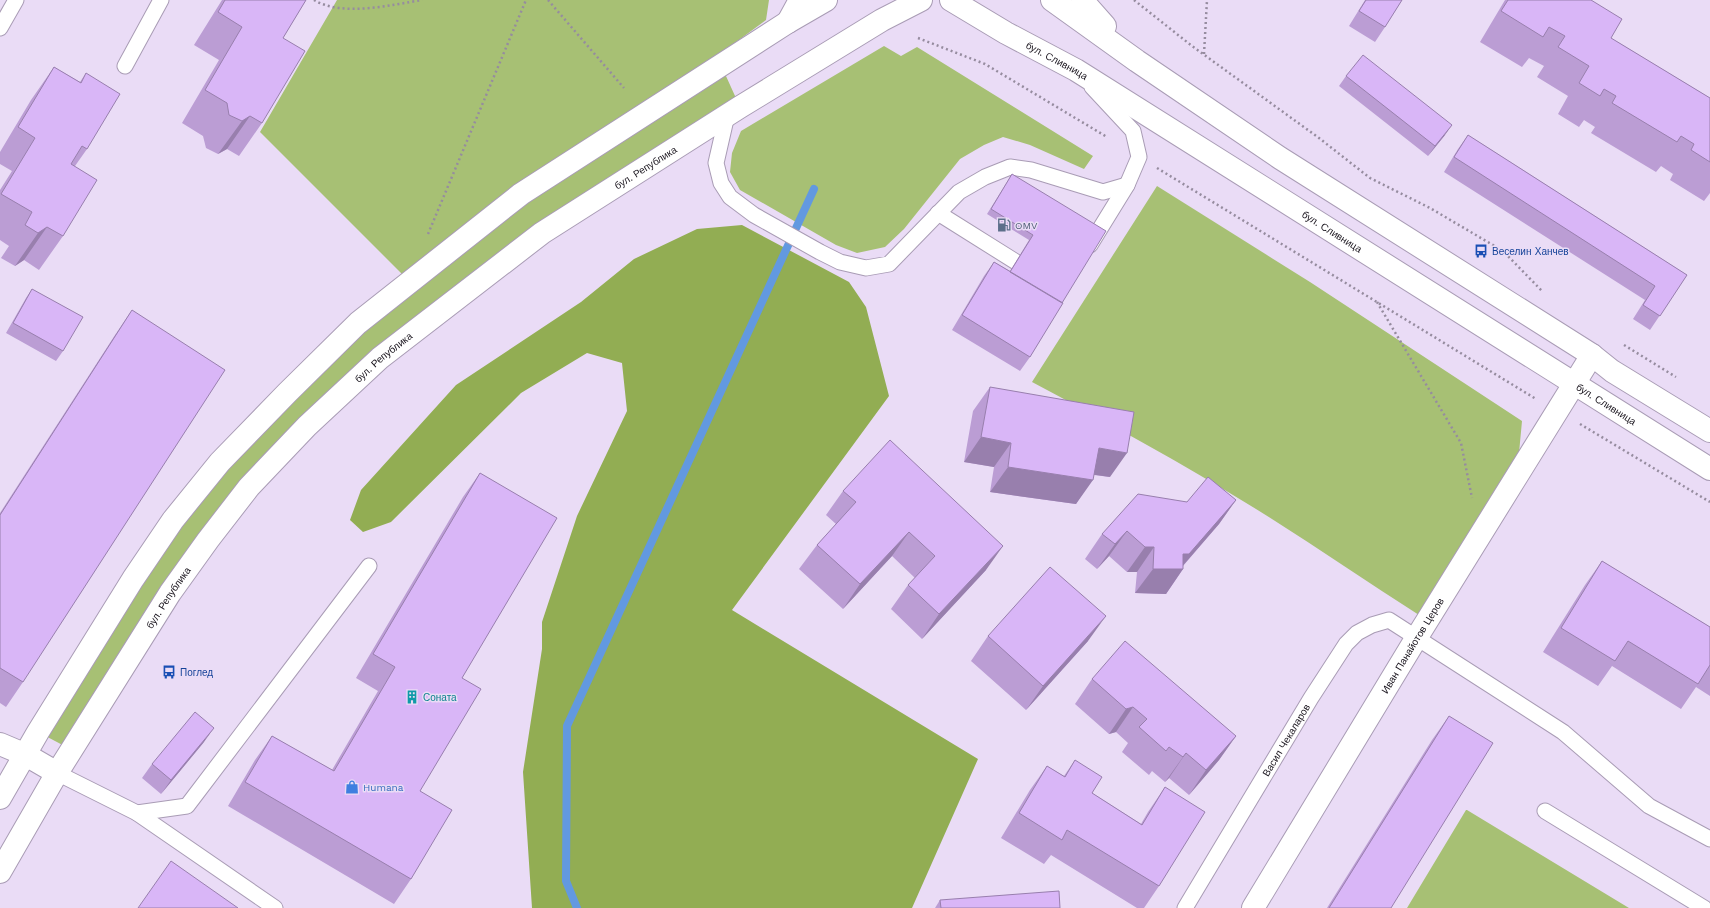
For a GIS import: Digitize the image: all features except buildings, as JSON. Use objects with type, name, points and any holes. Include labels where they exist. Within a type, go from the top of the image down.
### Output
[{"type":"street","points":[[788,22],[800,0]]},
{"type":"street","points":[[0,798],[133,579],[173,520],[220,462],[358,323],[521,194],[788,22],[826,0]]},
{"type":"street","name":"бул. Република","points":[[0,872],[57,773],[170,593],[208,540],[249,487],[307,426],[380,358],[542,232],[727,115],[882,20],[921,0]]},
{"type":"street","name":"бул. Сливница","points":[[951,0],[1006,34],[1076,70],[1710,469]]},
{"type":"street","points":[[1052,0],[1137,61],[1280,158],[1592,355],[1612,371],[1710,431]]},
{"type":"street","points":[[1082,0],[1137,61]]},
{"type":"street","name":"Иван Панайотов Церов","points":[[1253,908],[1417,637],[1592,355]]},
{"type":"street","points":[[0,744],[26,755],[57,773]]},
{"type":"lane","points":[[0,28],[16,0]]},
{"type":"lane","points":[[125,66],[161,0]]},
{"type":"lane","points":[[1076,70],[1133,131],[1139,157],[1128,185],[1082,258]]},
{"type":"lane","points":[[727,115],[716,163],[721,183],[730,197],[754,215],[820,252],[840,262],[866,268],[889,264],[959,192],[985,177],[1010,167],[1031,170],[1103,192],[1128,185]]},
{"type":"lane","points":[[938,214],[1042,278]]},
{"type":"lane","points":[[138,813],[187,806],[369,566]]},
{"type":"lane","name":"Васил Чекаларов","points":[[1185,908],[1311,698],[1346,644],[1357,633],[1372,625],[1389,620],[1417,637]]},
{"type":"lane","points":[[1417,637],[1563,732],[1650,806],[1710,839]]},
{"type":"lane","points":[[57,773],[138,813],[154,826],[275,908]]},
{"type":"lane","points":[[1546,811],[1704,908]]},
{"type":"path","points":[[314,0],[322,5],[361,9],[422,0]]},
{"type":"path","points":[[426,239],[526,0]]},
{"type":"path","points":[[548,0],[624,88]]},
{"type":"path","points":[[1134,0],[1204,54],[1319,138],[1370,178],[1430,208],[1503,251],[1545,294]]},
{"type":"path","points":[[1204,54],[1206,0]]},
{"type":"path","points":[[918,38],[985,64],[1558,412],[1710,502]]},
{"type":"path","points":[[1376,301],[1461,444],[1473,505]]},
{"type":"path","points":[[1621,344],[1678,379]]},
{"type":"green space","points":[[337,0],[769,0],[766,20],[599,143],[721,65],[740,107],[380,358],[249,487],[72,750],[38,732],[173,520],[410,282],[260,132]]},
{"type":"green space","points":[[884,46],[901,56],[917,47],[1093,156],[1084,169],[1030,145],[1003,137],[984,145],[960,159],[904,229],[885,247],[857,253],[836,245],[740,190],[730,172],[732,153],[741,131]]},
{"type":"green space","points":[[1157,186],[1310,282],[1522,421],[1519,453],[1419,615],[1297,535],[1228,492],[1088,412],[1032,382]]},
{"type":"green space","points":[[742,225],[849,282],[866,307],[889,396],[732,610],[978,759],[912,908],[532,908],[523,772],[542,649],[542,622],[577,516],[627,411],[622,363],[587,353],[521,393],[391,522],[363,532],[350,520],[361,490],[456,385],[581,302],[634,259],[697,229]]},
{"type":"green space","points":[[1467,810],[1629,908],[1407,908]]},
{"type":"waterway","points":[[577,908],[566,881],[567,726],[814,189]]},
{"type":"place","name":"OMV","points":[[1004,225]]},
{"type":"place","name":"Веселин Ханчев","points":[[1481,251]]},
{"type":"place","name":"Поглед","points":[[169,672]]},
{"type":"place","name":"Соната","points":[[412,697]]},
{"type":"place","name":"Humana","points":[[352,787]]}]
